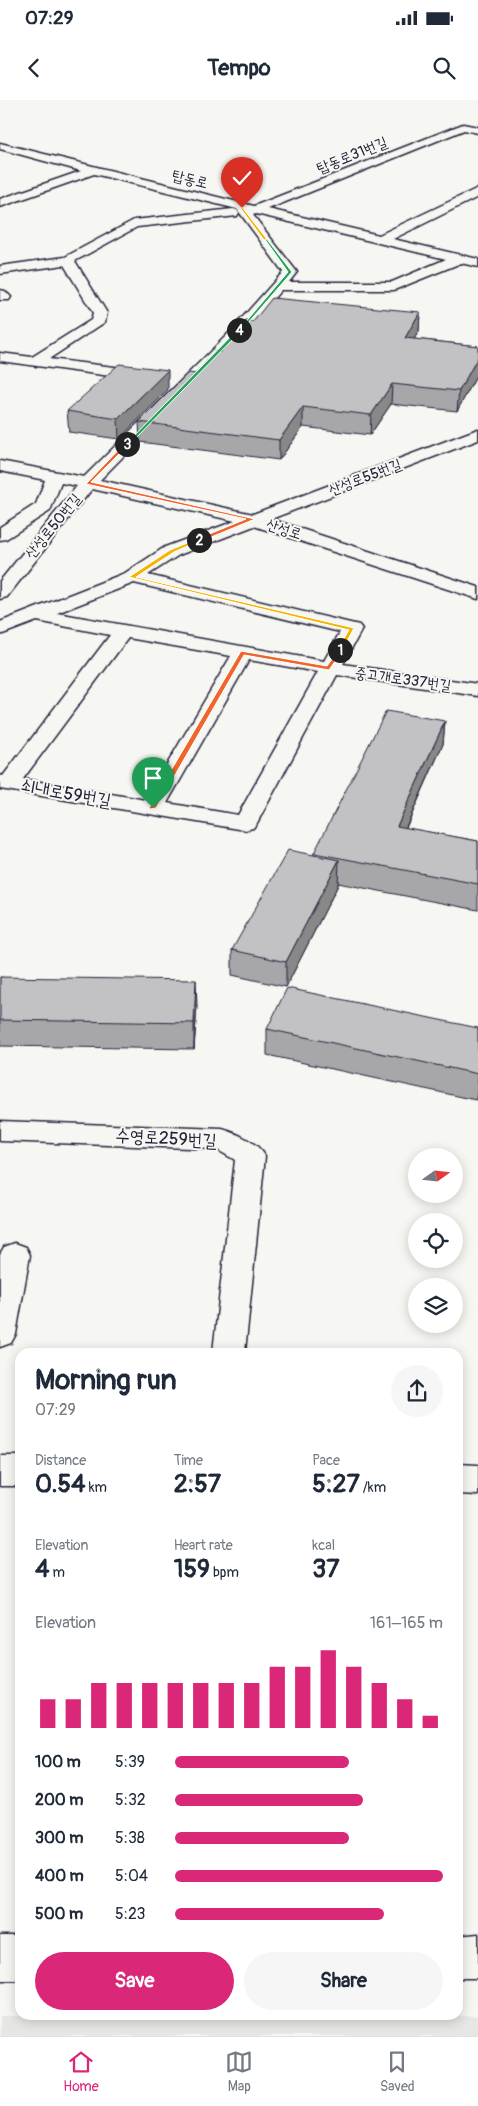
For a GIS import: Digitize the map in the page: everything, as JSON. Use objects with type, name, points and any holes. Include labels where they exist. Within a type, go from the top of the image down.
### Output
[{"type":"street","name":"탑동로31번길","points":[[246,210],[463,127],[478,130]]},
{"type":"street","name":"탑동로","points":[[0,146],[246,210],[382,239],[478,263]]},
{"type":"street","points":[[0,203],[91,171]]},
{"type":"street","points":[[382,239],[478,192]]},
{"type":"street","points":[[0,270],[68,260],[134,224],[246,210]]},
{"type":"street","name":"산성로50번길","points":[[2,585],[88,483],[231,339],[290,272],[246,210]]},
{"type":"street","points":[[277,286],[394,286],[461,258]]},
{"type":"street","points":[[35,361],[98,322],[100,313],[68,260]]},
{"type":"street","points":[[264,301],[283,301]]},
{"type":"street","points":[[0,357],[189,381]]},
{"type":"street","name":"산성로55번길","points":[[0,629],[132,577],[172,551],[478,434]]},
{"type":"street","name":"산성로","points":[[0,466],[252,519],[478,593]]},
{"type":"street","points":[[0,535],[44,507],[56,477]]},
{"type":"street","name":"중고개로337번길","points":[[132,577],[352,629],[329,668]]},
{"type":"street","name":"중고개로337번길","points":[[0,609],[329,668],[478,690]]},
{"type":"street","name":"쇠내로59번길","points":[[123,631],[64,709],[4,782],[244,823],[329,668]]},
{"type":"street","points":[[153,808],[243,653]]},
{"type":"street","name":"수영로259번길","points":[[0,1131],[222,1139],[250,1156],[229,1348]]},
{"type":"street","points":[[0,1334],[14,1254]]},
{"type":"street","points":[[0,1471],[15,1471]]},
{"type":"street","points":[[463,1479],[478,1480]]},
{"type":"street","points":[[463,1956],[478,1956]]},
{"type":"street","points":[[0,1958],[15,1958]]},
{"type":"shaded area","points":[[0,2016],[15,2016],[15,2020],[463,2020],[463,2016],[478,2016],[478,2036],[0,2036]]},
{"type":"building","points":[[272,298],[420,312],[405,338],[478,346],[478,357],[459,391],[392,384],[371,415],[303,407],[279,440],[139,422],[188,373],[196,374],[216,351],[220,352],[246,321],[253,322]]},
{"type":"building","points":[[119,364],[168,370],[118,419],[67,411]]},
{"type":"building","points":[[386,711],[445,721],[397,826],[478,841],[478,884],[314,853]]},
{"type":"building","points":[[288,850],[339,860],[286,962],[232,950]]},
{"type":"building","points":[[0,977],[196,980],[194,1023],[0,1020]]},
{"type":"building","points":[[287,988],[478,1028],[478,1074],[267,1029]]},
{"type":"route","points":[[153,808],[243,653],[329,668],[352,629],[132,577],[172,551],[252,519],[88,483],[231,339],[290,272],[242,208]]}]
